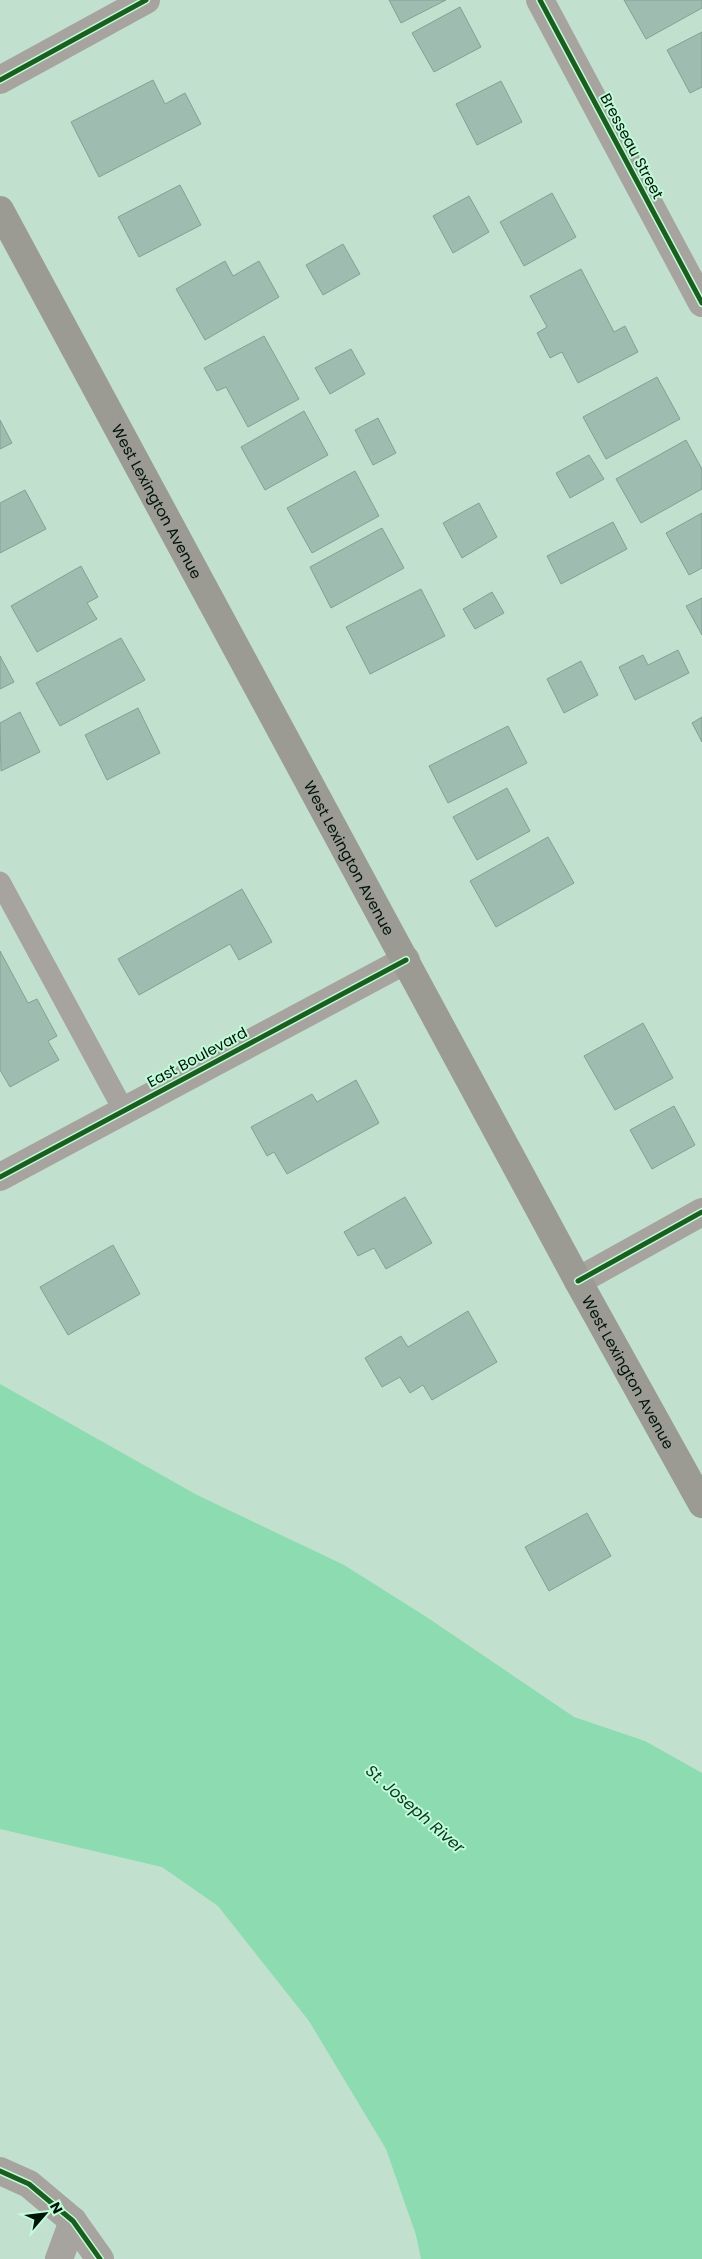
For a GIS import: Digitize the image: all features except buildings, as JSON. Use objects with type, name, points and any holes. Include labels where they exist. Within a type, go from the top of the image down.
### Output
[{"type":"main road","name":"West Lexington Avenue","points":[[0,210],[578,1280],[702,1504]]},
{"type":"street","points":[[0,80],[146,0]]},
{"type":"street","name":"Bresseau Street","points":[[540,0],[702,303]]},
{"type":"street","name":"East Boulevard","points":[[0,1177],[406,960]]},
{"type":"street","points":[[578,1280],[702,1212]]},
{"type":"street","points":[[0,2171],[30,2184],[73,2221],[100,2259]]},
{"type":"street","points":[[59,2259],[73,2221]]},
{"type":"lane","points":[[0,882],[124,1111]]},
{"type":"water","name":"St. Joseph River","points":[[0,1384],[197,1495],[344,1565],[425,1616],[574,1717],[645,1741],[702,1773],[702,2259],[421,2259],[416,2235],[386,2149],[309,2021],[218,1906],[162,1867],[0,1829]]},
{"type":"cycle path","points":[[0,80],[146,0]]},
{"type":"cycle path","points":[[540,0],[702,303]]},
{"type":"cycle path","points":[[0,1177],[406,960]]},
{"type":"cycle path","points":[[578,1281],[702,1212]]},
{"type":"cycle path","points":[[0,2171],[29,2184],[73,2221],[100,2259]]}]
